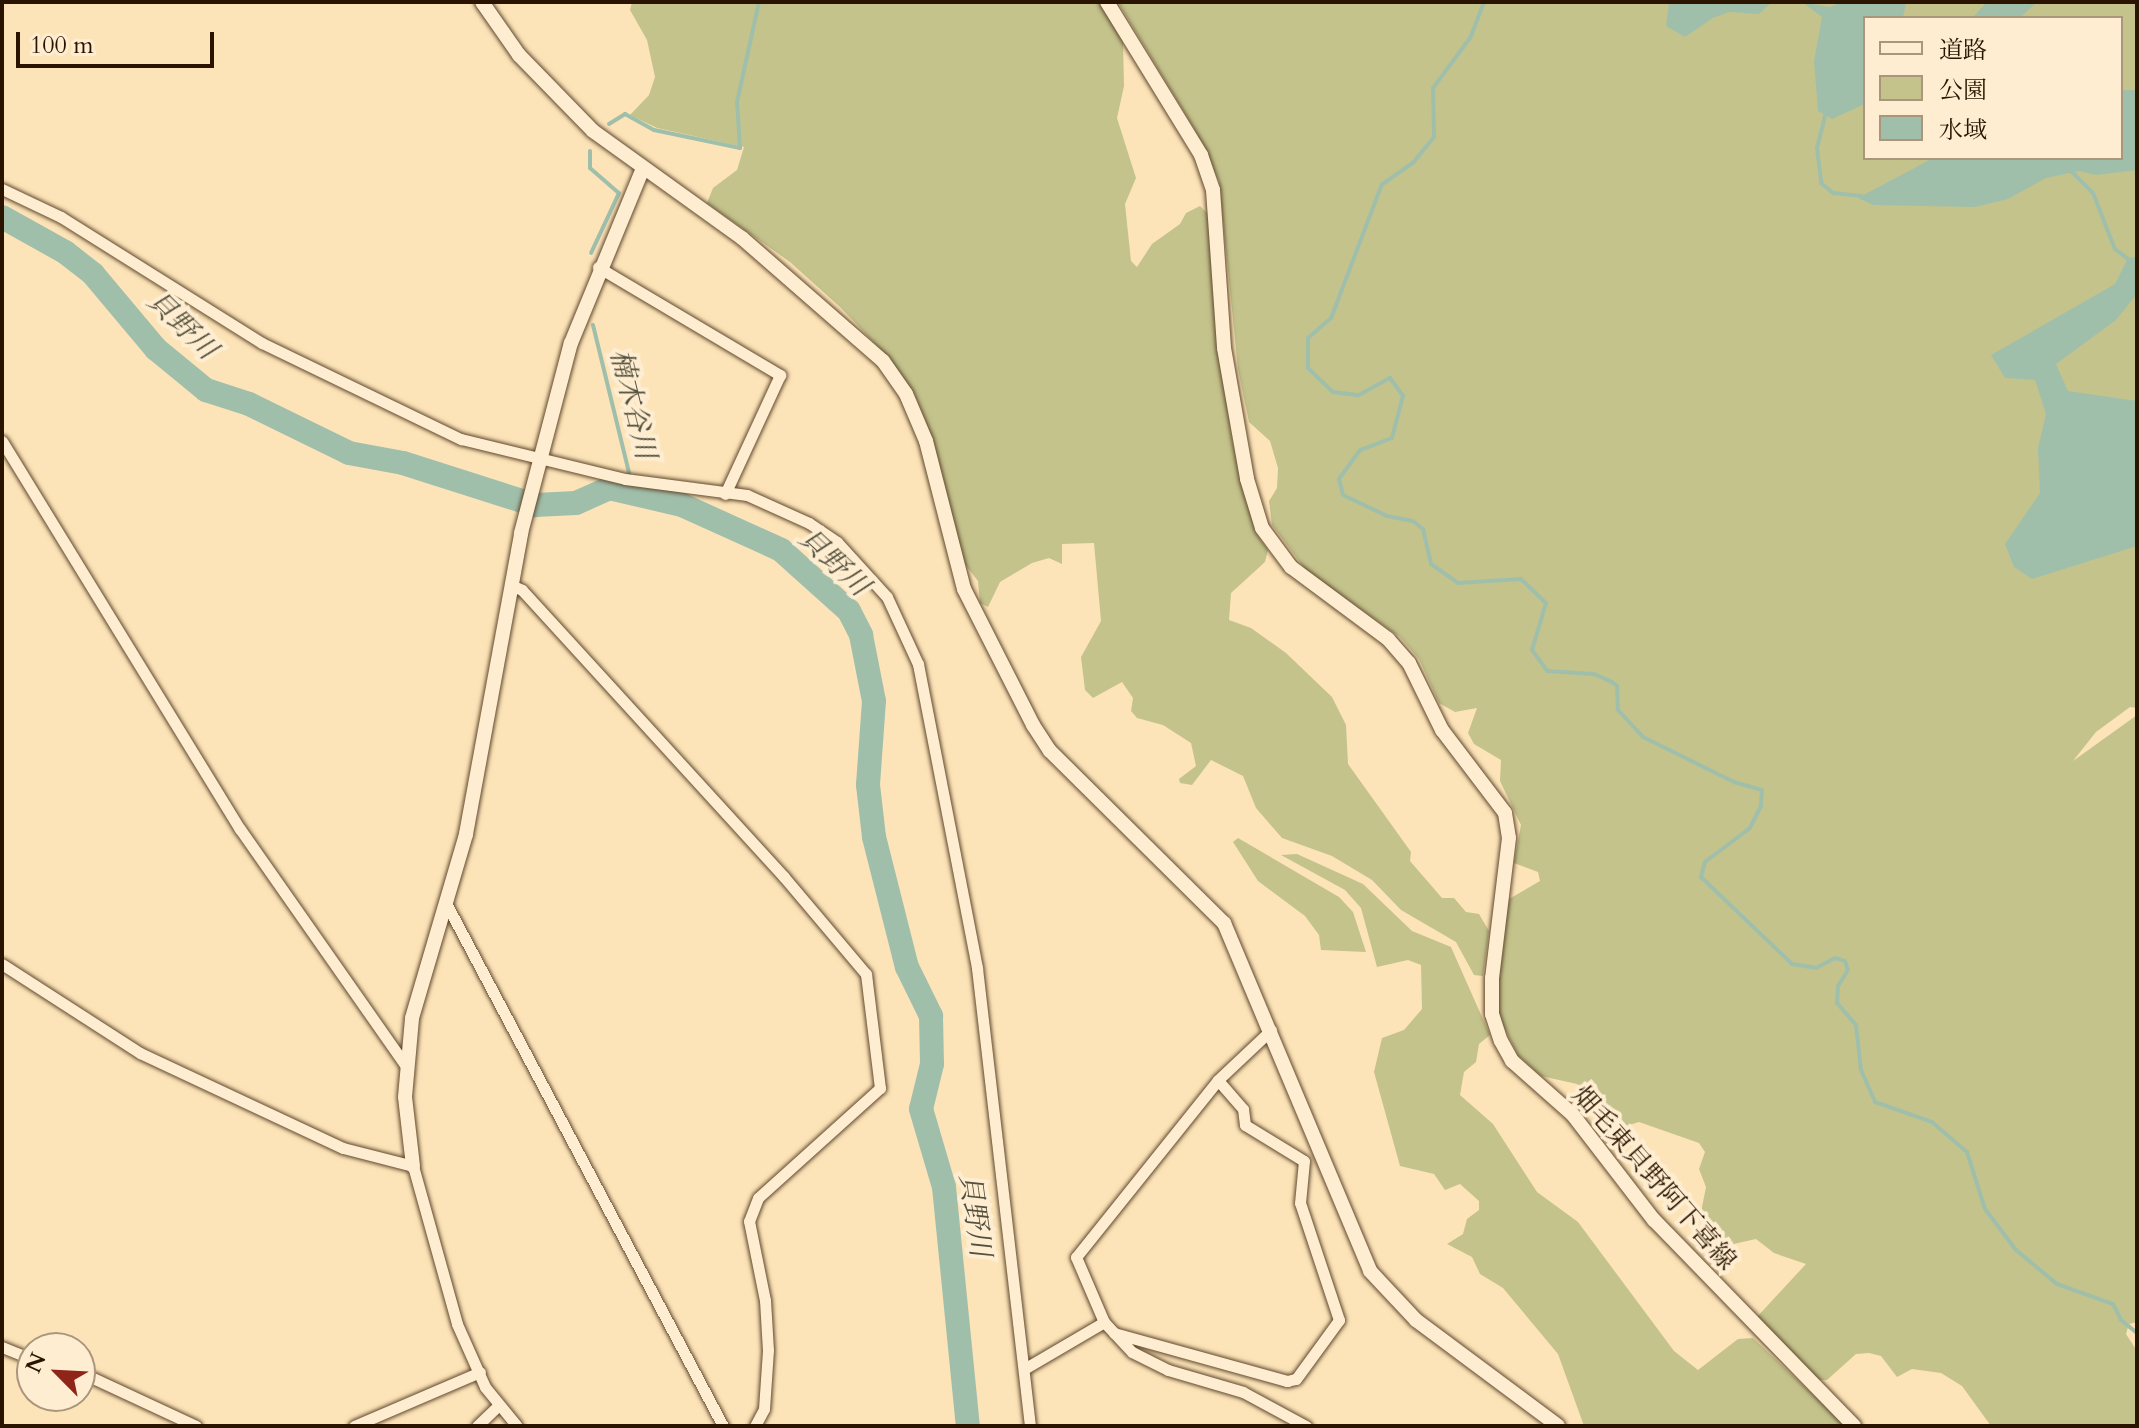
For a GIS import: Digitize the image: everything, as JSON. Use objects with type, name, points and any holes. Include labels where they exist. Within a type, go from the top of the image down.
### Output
[{"type":"street","points":[[482,2],[560,102],[643,168],[742,238],[883,361],[906,394],[926,441],[964,589],[1033,725],[1050,751],[1224,923],[1370,1271],[1416,1320],[1558,1426]]},
{"type":"street","name":"畑毛東貝野阿下喜線","points":[[1107,2],[1201,155],[1213,190],[1224,348],[1247,479],[1262,528],[1291,567],[1388,639],[1409,663],[1442,730],[1505,813],[1509,838],[1492,978],[1492,1014],[1501,1041],[1512,1061],[1573,1115],[1654,1220],[1761,1336],[1854,1426]]},
{"type":"street","points":[[517,1426],[498,1406],[457,1324],[413,1166],[406,1066],[412,1018],[466,834],[521,533],[539,460],[571,343],[598,267],[643,168]]},
{"type":"street","points":[[2,189],[61,217],[282,354],[461,439],[625,479],[747,495],[809,523],[837,542],[887,597],[918,664],[977,968],[1030,1426]]},
{"type":"street","points":[[598,267],[780,375],[725,494]]},
{"type":"street","points":[[2,441],[240,829],[406,1066]]},
{"type":"street","points":[[511,585],[522,590],[784,877],[866,974],[880,1088],[758,1198],[749,1221],[765,1300],[768,1350],[764,1409],[755,1426]]},
{"type":"street","points":[[447,905],[723,1426]]},
{"type":"street","points":[[2,964],[140,1053],[343,1148],[413,1166]]},
{"type":"street","points":[[1271,1030],[1218,1080],[1076,1257],[1107,1327],[1132,1352],[1168,1370],[1243,1392],[1306,1426]]},
{"type":"street","points":[[1024,1369],[1107,1327],[1287,1381],[1296,1379],[1339,1320],[1300,1203],[1304,1161],[1245,1125],[1243,1109],[1218,1080]]},
{"type":"street","points":[[354,1426],[402,1401],[480,1372]]},
{"type":"street","points":[[96,1379],[196,1426]]},
{"type":"street","points":[[477,1426],[498,1406]]},
{"type":"green space","points":[[632,2],[1100,2],[1123,41],[1124,86],[1117,118],[1136,178],[1125,204],[1131,261],[1137,267],[1152,244],[1180,224],[1186,213],[1200,206],[1209,215],[1218,347],[1233,444],[1256,533],[1268,550],[1265,562],[1231,593],[1229,620],[1251,628],[1286,653],[1332,697],[1346,725],[1348,764],[1411,852],[1410,861],[1442,898],[1454,898],[1466,912],[1479,914],[1489,931],[1483,976],[1474,975],[1456,942],[1401,910],[1372,880],[1332,856],[1282,838],[1256,808],[1243,776],[1211,760],[1192,785],[1180,783],[1179,779],[1196,766],[1191,743],[1163,725],[1137,718],[1131,711],[1133,698],[1122,682],[1093,698],[1085,690],[1081,657],[1101,621],[1094,543],[1062,544],[1062,564],[1049,558],[1032,563],[1000,582],[988,607],[980,603],[978,581],[960,558],[933,441],[915,395],[888,357],[840,307],[790,262],[707,203],[713,188],[737,170],[744,147],[657,128],[630,115],[649,95],[655,77],[647,40],[630,10]]},
{"type":"green space","points":[[1118,2],[2137,2],[2137,708],[2130,707],[2096,732],[2073,761],[2137,715],[2137,1322],[2129,1324],[2126,1334],[2137,1351],[2137,1426],[1991,1426],[1962,1386],[1941,1373],[1912,1369],[1897,1377],[1881,1356],[1869,1353],[1856,1354],[1827,1380],[1818,1380],[1757,1317],[1806,1264],[1774,1253],[1756,1239],[1729,1245],[1723,1241],[1701,1212],[1706,1187],[1699,1169],[1705,1152],[1699,1143],[1639,1122],[1626,1126],[1577,1084],[1541,1076],[1518,1055],[1499,1017],[1498,971],[1509,899],[1540,881],[1538,872],[1514,863],[1521,825],[1500,781],[1501,760],[1474,744],[1468,733],[1477,708],[1455,712],[1439,703],[1419,659],[1400,637],[1306,570],[1272,525],[1269,501],[1277,488],[1278,468],[1270,441],[1249,422],[1238,369],[1219,181],[1195,130]]},
{"type":"green space","points":[[1238,838],[1339,897],[1353,912],[1366,952],[1321,950],[1319,935],[1305,916],[1258,881],[1233,842]]},
{"type":"green space","points":[[1297,854],[1363,884],[1412,931],[1451,947],[1490,1035],[1479,1044],[1476,1062],[1464,1072],[1460,1095],[1493,1124],[1537,1192],[1578,1222],[1674,1351],[1698,1370],[1738,1339],[1753,1338],[1846,1426],[1584,1426],[1558,1354],[1503,1288],[1480,1274],[1472,1257],[1447,1244],[1463,1234],[1467,1219],[1479,1210],[1479,1201],[1460,1184],[1445,1190],[1434,1174],[1400,1166],[1374,1072],[1382,1038],[1404,1030],[1422,1009],[1421,965],[1408,960],[1377,967],[1361,908],[1345,890],[1281,855]]},
{"type":"water","points":[[1669,2],[1772,2],[1759,14],[1729,12],[1713,18],[1685,37],[1666,26]]},
{"type":"water","points":[[1802,2],[1830,7],[1841,2],[1906,2],[1903,16],[1863,16],[1863,105],[1832,119],[1818,111],[1814,61],[1822,17]]},
{"type":"water","points":[[1987,2],[2037,2],[2022,16],[1974,16]]},
{"type":"water","points":[[2123,90],[2137,90],[2137,170],[2096,175],[2079,171],[2046,178],[2008,199],[1975,207],[1873,205],[1858,198],[1929,160],[2123,160]]},
{"type":"water","points":[[2137,257],[2137,294],[2116,320],[2056,364],[2068,391],[2137,401],[2137,546],[2032,579],[2014,567],[2005,544],[2040,493],[2038,448],[2046,414],[2035,380],[2005,378],[1991,355],[2115,284],[2128,258]]},
{"type":"waterway","name":"楠木谷川","points":[[609,124],[625,114],[654,130],[740,148],[737,102],[759,2]]},
{"type":"waterway","points":[[1484,2],[1470,38],[1433,88],[1434,137],[1414,162],[1382,184],[1331,318],[1308,338],[1308,368],[1333,392],[1359,395],[1390,378],[1403,396],[1392,438],[1360,450],[1339,479],[1343,495],[1387,516],[1413,521],[1423,529],[1431,564],[1458,583],[1521,579],[1546,603],[1532,650],[1547,671],[1594,674],[1612,682],[1617,686],[1618,710],[1643,737],[1734,782],[1762,790],[1761,806],[1750,828],[1705,862],[1701,877],[1792,964],[1816,968],[1835,958],[1845,961],[1848,970],[1838,986],[1837,1003],[1856,1025],[1861,1070],[1875,1102],[1932,1122],[1967,1152],[1985,1209],[2016,1250],[2057,1284],[2113,1304],[2121,1320],[2137,1333]]},
{"type":"waterway","points":[[1826,112],[1817,148],[1821,183],[1833,193],[1862,196]]},
{"type":"waterway","name":"楠木谷川","points":[[590,151],[590,168],[619,193],[591,253]]},
{"type":"waterway","points":[[2072,172],[2093,193],[2115,249],[2132,262]]},
{"type":"waterway","name":"貝野川","points":[[2,217],[65,252],[93,274],[156,349],[206,390],[249,404],[349,453],[403,463],[535,505],[576,503],[609,488],[682,505],[781,550],[849,611],[861,635],[874,701],[868,785],[874,837],[907,967],[931,1016],[932,1064],[921,1109],[944,1187],[968,1426]]},
{"type":"waterway","name":"楠木谷川","points":[[593,325],[634,493]]}]
